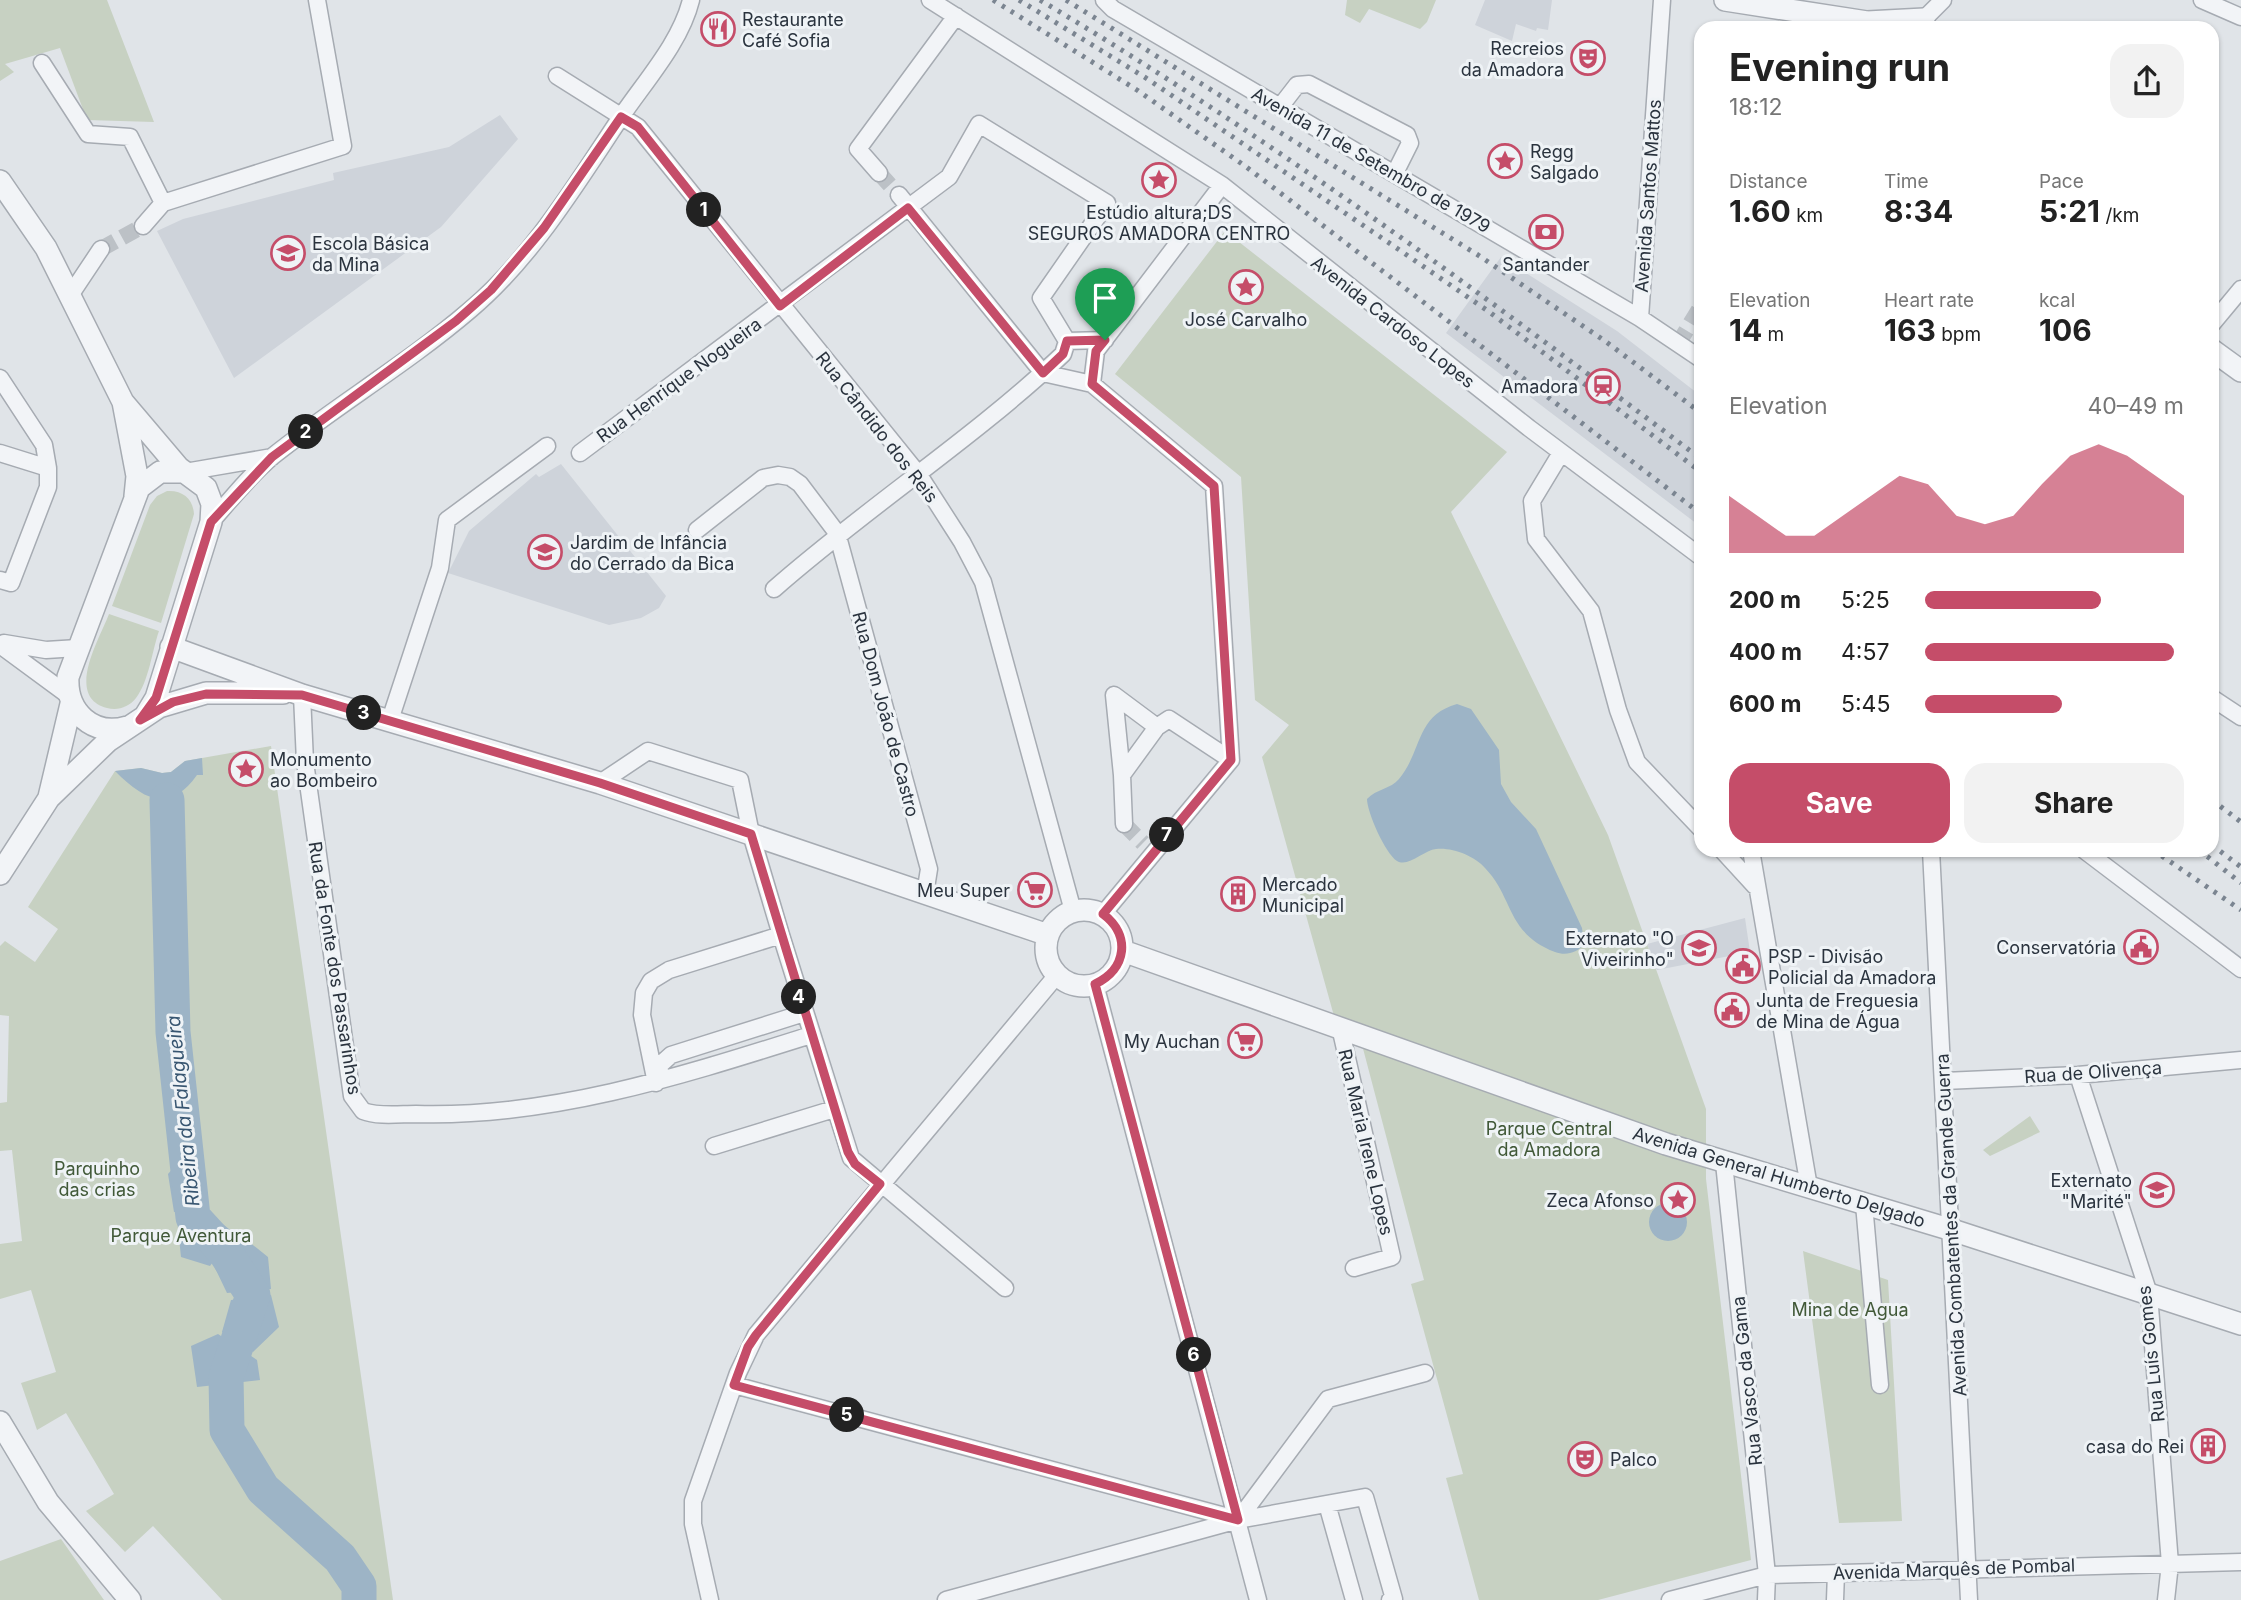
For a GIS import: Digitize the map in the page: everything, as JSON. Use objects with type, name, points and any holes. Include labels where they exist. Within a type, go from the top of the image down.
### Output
[{"type":"street","points":[[142,226],[163,203],[343,146],[317,0]]},
{"type":"street","points":[[211,522],[272,457],[477,303],[544,228],[672,41],[687,15],[691,0]]},
{"type":"street","name":"Avenida Cardoso Lopes","points":[[930,0],[1222,185],[1561,453],[1694,553]]},
{"type":"street","name":"Avenida 11 de Setembro de 1979","points":[[1104,0],[1113,9],[1640,318]]},
{"type":"street","name":"Avenida Santos Mattos","points":[[1662,0],[1640,318],[1694,354]]},
{"type":"street","points":[[1724,0],[1769,3],[1862,21]]},
{"type":"street","points":[[1876,21],[1924,16],[1944,0]]},
{"type":"street","points":[[2202,0],[2241,17]]},
{"type":"street","points":[[879,173],[858,149],[956,16]]},
{"type":"street","points":[[42,63],[88,134],[130,137],[163,203]]},
{"type":"street","name":"Rua Cândido dos Reis","points":[[557,76],[638,127],[919,475],[962,542],[983,582],[1073,911]]},
{"type":"street","points":[[1280,107],[1297,85],[1309,84],[1407,135],[1410,144],[1395,173]]},
{"type":"street","name":"Rua Henrique Nogueira","points":[[580,453],[780,306],[903,202],[949,177],[979,124],[1107,203],[1041,298],[1067,341]]},
{"type":"street","points":[[0,181],[46,248],[123,402],[136,476],[135,496],[68,677],[70,700],[49,798]]},
{"type":"street","points":[[1092,384],[1096,351],[1222,185]]},
{"type":"street","points":[[903,202],[1043,373],[1092,384],[1214,486],[1231,760],[1148,847],[1103,914]]},
{"type":"street","points":[[71,294],[101,249]]},
{"type":"street","points":[[2219,316],[2241,289]]},
{"type":"street","points":[[774,589],[837,533],[919,475],[1043,373],[1063,354],[1067,341],[1105,340]]},
{"type":"street","points":[[2219,355],[2241,371]]},
{"type":"street","points":[[0,378],[44,446],[48,468],[48,486],[11,583],[0,580]]},
{"type":"street","points":[[0,644],[70,700],[82,718],[97,727],[116,730],[136,722],[156,698],[211,522],[210,496],[200,481],[186,472],[123,402]]},
{"type":"street","points":[[390,720],[440,568],[447,520],[547,446]]},
{"type":"street","points":[[0,453],[48,468]]},
{"type":"street","points":[[1561,453],[1532,501],[1535,539],[1591,611],[1618,710],[1637,762],[1694,822]]},
{"type":"street","points":[[135,496],[152,476],[168,470],[186,472],[272,457]]},
{"type":"street","points":[[697,530],[763,478],[778,475],[790,477],[800,484],[837,533]]},
{"type":"street","name":"Rua Dom João de Castro","points":[[837,533],[929,869],[925,894]]},
{"type":"street","points":[[0,644],[46,650],[78,648]]},
{"type":"street","points":[[171,647],[302,695],[600,783],[1048,935]]},
{"type":"street","points":[[0,874],[49,798],[108,741],[136,722],[173,702],[206,694],[302,695]]},
{"type":"street","name":"Rua da Fonte dos Passarinhos","points":[[302,695],[304,762],[352,1096],[357,1105],[369,1113],[467,1116],[656,1083],[811,1035]]},
{"type":"street","points":[[1124,824],[1114,695],[1157,727]]},
{"type":"street","points":[[2219,703],[2241,717]]},
{"type":"street","points":[[1122,775],[1157,727],[1169,719],[1231,760]]},
{"type":"street","points":[[600,783],[648,751],[740,780],[751,834],[780,935],[851,1158],[1005,1288]]},
{"type":"street","points":[[1728,857],[1755,886]]},
{"type":"street","points":[[1752,857],[1809,1187]]},
{"type":"street","name":"Avenida Combatentes da Grande Guerra","points":[[1931,857],[1969,1600]]},
{"type":"street","points":[[2093,857],[2241,969]]},
{"type":"street","points":[[1083,909],[1103,914],[1118,929],[1123,951],[1114,972],[1095,984],[1075,985],[1057,975],[1047,956],[1048,935],[1063,916],[1073,911],[1083,909]]},
{"type":"street","points":[[656,1083],[642,1015],[644,993],[650,981],[669,970],[780,935]]},
{"type":"street","name":"Avenida General Humberto Delgado","points":[[1123,951],[1724,1163],[1952,1230],[2241,1324]]},
{"type":"street","points":[[710,1600],[693,1524],[693,1501],[748,1347],[880,1184],[1057,975]]},
{"type":"street","points":[[1095,984],[1258,1600]]},
{"type":"street","points":[[656,1083],[661,1063],[671,1055],[804,1013]]},
{"type":"street","name":"Rua Maria Irene Lopes","points":[[1340,1027],[1392,1257],[1354,1268]]},
{"type":"street","name":"Rua de Olivença","points":[[1944,1081],[2078,1075],[2241,1060]]},
{"type":"street","name":"Rua Luís Gomes","points":[[2078,1075],[2149,1294],[2170,1564],[2166,1600]]},
{"type":"street","points":[[714,1146],[834,1109]]},
{"type":"street","name":"Rua Vasco da Gama","points":[[1724,1163],[1767,1575],[1766,1600]]},
{"type":"street","points":[[1864,1204],[1880,1385]]},
{"type":"street","points":[[1238,1520],[1328,1399],[1425,1373]]},
{"type":"street","points":[[734,1385],[1238,1520]]},
{"type":"street","points":[[0,1422],[48,1502],[130,1600]]},
{"type":"street","points":[[946,1600],[1238,1520],[1365,1497],[1394,1599],[1390,1600]]},
{"type":"street","points":[[1327,1504],[1354,1600]]},
{"type":"street","name":"Avenida Marquês de Pombal","points":[[1670,1600],[1767,1575],[2241,1562]]},
{"type":"street","points":[[1835,1600],[1836,1573]]},
{"type":"shaded area","points":[[1485,0],[1552,0],[1548,30],[1537,28],[1536,31],[1516,24],[1512,41],[1475,25]]},
{"type":"shaded area","name":"Escola Básica da Mina","points":[[500,115],[518,139],[441,227],[234,378],[157,231],[183,219],[334,180],[333,173],[449,147]]},
{"type":"shaded area","name":"Amadora","points":[[1501,257],[1617,331],[1694,391],[1694,522],[1446,333]]},
{"type":"shaded area","name":"Jardim de Infância do Cerrado da Bica","points":[[561,464],[666,596],[659,608],[641,618],[609,625],[448,573],[469,531],[536,474],[539,477]]},
{"type":"shaded area","name":"Externato \"O Viveirinho\"","points":[[1745,918],[1750,952],[1657,970],[1647,944]]},
{"type":"green space","points":[[0,0],[107,0],[154,122],[87,120],[60,48],[5,64],[14,72],[0,81]]},
{"type":"green space","points":[[1347,0],[1436,0],[1427,22],[1420,29],[1369,9],[1360,23],[1345,15]]},
{"type":"green space","name":"Parque Central da Amadora","points":[[1225,231],[1507,452],[1451,512],[1608,835],[1706,1109],[1706,1179],[1751,1560],[1598,1600],[1479,1600],[1446,1478],[1463,1474],[1411,1284],[1424,1280],[1356,1022],[1334,1016],[1262,757],[1289,725],[1255,700],[1241,477],[1115,374]]},
{"type":"green space","points":[[167,491],[186,496],[192,504],[194,514],[161,623],[112,606],[150,505],[157,496]]},
{"type":"green space","points":[[109,614],[159,631],[140,691],[130,704],[115,709],[94,702],[88,692],[86,680],[93,651]]},
{"type":"green space","name":"Parque Aventura","points":[[271,746],[393,1600],[222,1600],[153,1526],[125,1552],[86,1511],[114,1494],[66,1413],[37,1430],[21,1383],[56,1372],[31,1290],[0,1299],[0,1244],[22,1241],[12,1150],[0,1151],[0,1103],[7,1102],[9,1016],[0,1015],[0,946],[5,941],[35,962],[58,929],[28,907],[115,771],[141,768],[162,773],[171,772],[185,761]]},
{"type":"green space","points":[[2030,1116],[2040,1132],[1990,1156],[1983,1150]]},
{"type":"green space","name":"Mina de Agua","points":[[1803,1251],[1888,1280],[1902,1521],[1839,1523]]},
{"type":"green space","points":[[61,1539],[104,1600],[0,1600],[0,1561]]},
{"type":"water","points":[[1457,704],[1471,709],[1499,750],[1501,784],[1511,802],[1536,829],[1582,928],[1584,944],[1575,952],[1555,952],[1527,935],[1512,914],[1494,879],[1469,856],[1456,851],[1431,850],[1411,861],[1401,863],[1392,857],[1378,832],[1367,799],[1399,779],[1427,725],[1443,709]]},
{"type":"water","points":[[202,758],[203,775],[197,775],[187,787],[166,799],[146,795],[115,771],[141,768],[162,773],[171,772],[185,761]]},
{"type":"water","points":[[196,1165],[201,1171],[207,1208],[174,1212],[168,1174],[175,1166]]},
{"type":"water","points":[[1668,1203],[1682,1208],[1687,1222],[1682,1236],[1668,1241],[1654,1236],[1649,1222],[1654,1208]]},
{"type":"water","points":[[210,1214],[234,1233],[210,1266],[181,1257],[177,1219]]},
{"type":"water","points":[[238,1233],[268,1257],[271,1289],[227,1293],[215,1268]]},
{"type":"water","points":[[271,1295],[279,1327],[253,1352],[222,1332],[231,1300]]},
{"type":"water","points":[[218,1334],[257,1360],[260,1380],[197,1387],[191,1346]]},
{"type":"waterway","name":"Ribeira da Falagueira","points":[[167,800],[173,1032],[193,1217],[225,1252],[253,1295],[226,1377],[227,1430],[263,1489],[340,1558],[359,1586],[359,1600]]},
{"type":"tunnel","points":[[879,173],[899,195]]},
{"type":"tunnel","points":[[101,249],[143,226]]},
{"type":"tunnel","points":[[1678,344],[1694,318]]},
{"type":"tunnel","points":[[1124,824],[1143,843]]},
{"type":"railway","points":[[993,0],[1137,90],[1245,166],[1694,509]]},
{"type":"railway","points":[[1019,0],[1146,78],[1488,311],[1694,467]]},
{"type":"railway","points":[[1040,0],[1211,107],[1377,220],[1694,454]]},
{"type":"railway","points":[[1066,0],[1478,255],[1605,341],[1694,408]]},
{"type":"railway","points":[[2219,805],[2241,822]]},
{"type":"railway","points":[[2219,850],[2241,867]]},
{"type":"railway","points":[[2163,857],[2241,910]]},
{"type":"railway","points":[[2208,857],[2241,883]]},
{"type":"place","name":"Restaurante Café Sofia","points":[[718,29]]},
{"type":"place","name":"Recreios da Amadora","points":[[1588,58]]},
{"type":"place","name":"Regg Salgado","points":[[1505,161]]},
{"type":"place","name":"Estúdio altura;DS SEGUROS AMADORA CENTRO","points":[[1159,180]]},
{"type":"place","name":"Santander","points":[[1546,232]]},
{"type":"place","name":"Escola Básica da Mina","points":[[288,253]]},
{"type":"place","name":"José Carvalho","points":[[1246,287]]},
{"type":"place","name":"Amadora","points":[[1603,386]]},
{"type":"place","name":"Jardim de Infância do Cerrado da Bica","points":[[545,552]]},
{"type":"place","name":"Monumento ao Bombeiro","points":[[246,769]]},
{"type":"place","name":"Meu Super","points":[[1035,890]]},
{"type":"place","name":"Mercado Municipal","points":[[1238,894]]},
{"type":"place","name":"Conservatória","points":[[2141,947]]},
{"type":"place","name":"Externato \"O Viveirinho\"","points":[[1699,948]]},
{"type":"place","name":"PSP - Divisão Policial da Amadora","points":[[1743,966]]},
{"type":"place","name":"Junta de Freguesia de Mina de Água","points":[[1732,1010]]},
{"type":"place","name":"My Auchan","points":[[1245,1041]]},
{"type":"place","name":"Externato \"Marité\"","points":[[2157,1190]]},
{"type":"place","name":"Zeca Afonso","points":[[1678,1200]]},
{"type":"place","name":"casa do Rei","points":[[2208,1446]]},
{"type":"place","name":"Palco","points":[[1585,1459]]},
{"type":"route","points":[[621,117],[638,127],[780,306],[908,208],[1043,373],[1063,354],[1067,341],[1105,340],[1096,351],[1092,384],[1214,486],[1231,760],[1103,914],[1118,929],[1123,951],[1114,972],[1095,984],[1238,1520],[734,1385],[748,1347],[756,1335],[880,1184],[855,1164],[848,1152],[751,834],[600,783],[302,695],[258,692],[206,694],[173,702],[140,720],[147,714],[156,698],[211,522],[272,457],[471,310],[544,228],[621,117]]},
{"type":"park label","name":"Parquinho das crias","points":[[97,1178]]}]
